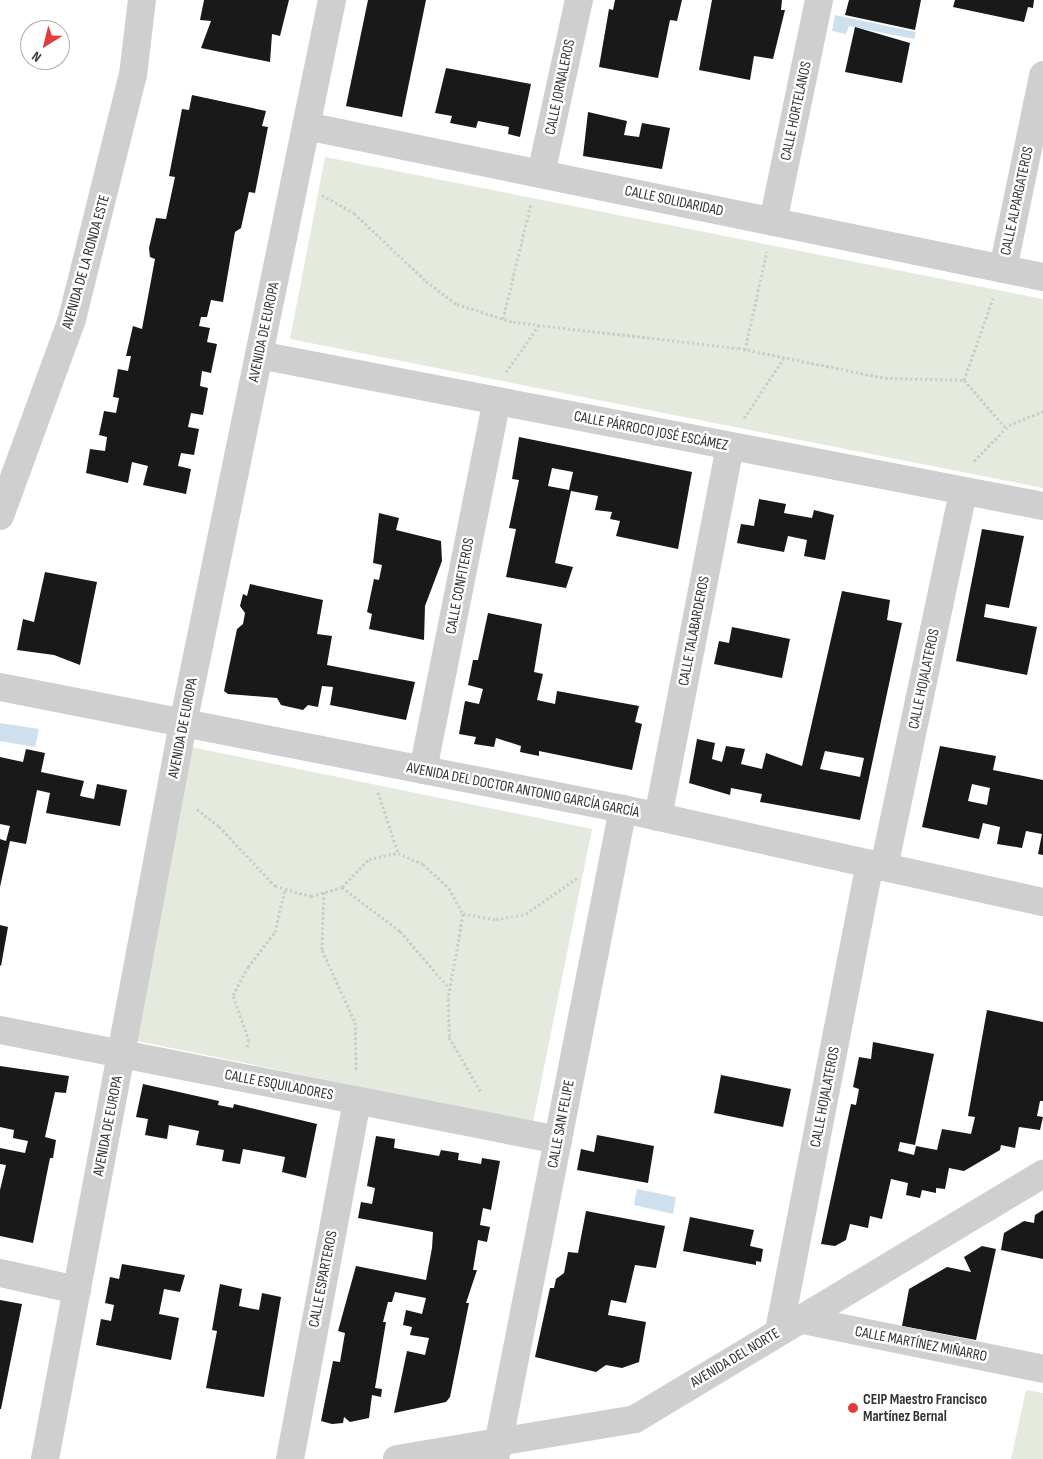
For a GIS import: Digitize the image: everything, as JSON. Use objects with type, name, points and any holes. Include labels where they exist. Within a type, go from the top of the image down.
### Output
[{"type":"street","name":"AVENIDA DE LA RONDA ESTE","points":[[0,516],[72,319],[133,75],[142,0]]},
{"type":"street","name":"AVENIDA DE EUROPA","points":[[45,1459],[183,724],[332,0]]},
{"type":"street","name":"CALLE JORNALEROS","points":[[540,174],[579,0]]},
{"type":"street","name":"CALLE HORTELANOS","points":[[773,222],[819,0]]},
{"type":"street","name":"CALLE ALPARGATEROS","points":[[1003,269],[1043,75]]},
{"type":"street","name":"CALLE SOLIDARIDAD","points":[[306,126],[1043,277]]},
{"type":"street","name":"CALLE PÁRROCO JOSÉ ESCÁMEZ","points":[[259,355],[1043,506]]},
{"type":"street","name":"CALLE CONFITEROS","points":[[423,770],[492,400]]},
{"type":"street","name":"CALLE TALABARDEROS","points":[[658,816],[728,446]]},
{"type":"street","name":"CALLE HOJALATEROS","points":[[789,1325],[877,865],[958,490]]},
{"type":"street","name":"AVENIDA DEL DOCTOR ANTONIO GARCÍA GARCÍA","points":[[0,687],[658,816],[1043,902]]},
{"type":"street","name":"CALLE SAN FELIPE","points":[[498,1449],[623,809]]},
{"type":"street","name":"CALLE ESQUILADORES","points":[[0,1030],[558,1140]]},
{"type":"street","name":"CALLE ESPARTEROS","points":[[290,1459],[357,1100]]},
{"type":"street","name":"AVENIDA DEL NORTE","points":[[396,1459],[498,1449],[635,1418],[1043,1174]]},
{"type":"street","points":[[0,1273],[77,1290]]},
{"type":"street","name":"CALLE MARTÍNEZ MIÑARRO","points":[[789,1325],[1043,1369]]},
{"type":"path","points":[[503,319],[540,174]]},
{"type":"path","points":[[295,180],[354,213],[426,281],[457,304],[503,319],[745,350],[885,378],[964,380],[1006,428]]},
{"type":"path","points":[[745,350],[773,222]]},
{"type":"path","points":[[964,380],[1003,269]]},
{"type":"path","points":[[492,400],[539,325]]},
{"type":"path","points":[[728,446],[784,358]]},
{"type":"path","points":[[958,490],[982,450],[1006,428],[1043,411]]},
{"type":"path","points":[[368,759],[398,853]]},
{"type":"path","points":[[171,789],[219,826],[275,886],[312,896],[342,887],[369,859],[398,853],[423,864],[449,888],[463,914],[449,988],[449,1037],[504,1129]]},
{"type":"path","points":[[463,914],[496,919],[526,914],[615,850]]},
{"type":"path","points":[[342,887],[400,931],[449,988]]},
{"type":"path","points":[[240,1077],[249,1041],[233,995],[248,966],[275,932],[285,889]]},
{"type":"path","points":[[324,892],[322,950],[355,1022],[357,1100]]},
{"type":"shaded area","points":[[325,157],[1043,299],[1043,488],[290,339]]},
{"type":"shaded area","points":[[191,747],[592,829],[533,1122],[132,1040]]},
{"type":"shaded area","points":[[1026,1390],[1043,1393],[1043,1459],[1011,1459]]},
{"type":"water","points":[[835,15],[916,32],[914,39],[849,26],[846,34],[832,31]]},
{"type":"water","points":[[0,723],[39,729],[35,747],[0,741]]},
{"type":"water","points":[[637,1189],[676,1197],[673,1214],[634,1205]]},
{"type":"building","points":[[204,0],[289,0],[280,36],[272,34],[270,62],[201,48],[211,21],[200,20]]},
{"type":"building","points":[[368,0],[426,0],[402,117],[346,106]]},
{"type":"building","points":[[615,0],[682,0],[677,21],[670,20],[658,78],[599,67],[609,9],[613,10]]},
{"type":"building","points":[[712,0],[782,0],[781,10],[785,10],[773,59],[754,56],[750,80],[699,70]]},
{"type":"building","points":[[849,0],[921,0],[915,30],[845,15]]},
{"type":"building","points":[[955,0],[1034,0],[1033,8],[1028,7],[1024,22],[953,7]]},
{"type":"building","points":[[855,27],[910,43],[902,83],[845,72]]},
{"type":"building","points":[[446,68],[531,84],[520,137],[508,134],[509,127],[478,121],[476,128],[450,123],[452,116],[435,113]]},
{"type":"building","points":[[192,95],[266,111],[262,126],[268,127],[255,193],[249,192],[241,228],[235,232],[223,302],[211,300],[207,317],[201,317],[199,326],[210,328],[207,342],[217,344],[211,373],[202,371],[200,386],[208,388],[203,415],[191,413],[188,427],[199,429],[194,455],[181,453],[178,466],[191,469],[186,494],[143,485],[148,466],[132,462],[128,483],[86,473],[90,449],[105,451],[107,437],[99,435],[104,411],[116,413],[119,398],[113,397],[118,369],[128,371],[131,356],[126,356],[133,326],[142,329],[155,259],[150,257],[149,248],[156,218],[166,219],[175,177],[169,176],[182,109],[189,110]]},
{"type":"building","points":[[588,112],[627,121],[624,135],[639,137],[642,123],[670,128],[662,169],[583,156]]},
{"type":"building","points":[[519,437],[692,472],[678,549],[616,536],[620,521],[610,519],[612,512],[595,510],[598,496],[571,491],[555,563],[573,567],[566,588],[506,577],[516,529],[509,528],[519,480],[512,479]],"holes":[[[552,468],[573,472],[569,490],[548,486]]]},
{"type":"building","points":[[759,499],[786,504],[784,513],[812,518],[814,510],[834,515],[825,560],[804,556],[807,540],[788,536],[784,552],[737,543],[741,524],[754,526]]},
{"type":"building","points":[[379,513],[399,518],[396,530],[441,541],[442,561],[425,606],[424,640],[369,629],[372,614],[367,612],[374,579],[379,580],[382,565],[373,563]]},
{"type":"building","points":[[982,529],[1024,536],[1009,608],[986,604],[984,617],[1037,627],[1027,675],[956,661]]},
{"type":"building","points":[[45,572],[97,582],[80,665],[54,655],[17,650],[23,619],[34,622]]},
{"type":"building","points":[[250,584],[323,600],[317,634],[332,636],[327,665],[415,682],[406,720],[330,705],[333,687],[322,686],[318,707],[308,705],[303,710],[281,705],[277,698],[228,694],[224,691],[237,629],[243,624],[245,613],[240,606],[243,594],[247,596]]},
{"type":"building","points":[[842,591],[890,600],[887,620],[902,623],[860,820],[760,802],[762,794],[731,788],[730,795],[689,783],[697,739],[715,743],[712,759],[722,762],[726,746],[745,749],[741,764],[762,769],[766,753],[802,766]],"holes":[[[825,751],[864,758],[860,777],[820,769]]]},
{"type":"building","points":[[488,613],[542,624],[534,672],[543,674],[537,700],[555,704],[557,691],[639,706],[635,722],[642,724],[632,770],[539,751],[539,756],[520,752],[521,746],[496,738],[494,747],[474,744],[476,737],[459,734],[465,701],[479,704],[483,689],[468,685],[473,660],[478,660]]},
{"type":"building","points":[[732,627],[790,639],[782,678],[714,664],[719,641],[729,643]]},
{"type":"building","points":[[940,746],[996,756],[993,770],[1043,780],[1043,855],[1038,854],[1042,834],[1026,831],[1022,848],[997,844],[1000,827],[983,823],[979,839],[922,827]],"holes":[[[972,784],[990,788],[987,805],[968,801]]]},
{"type":"building","points":[[26,749],[45,753],[41,772],[84,781],[80,796],[94,799],[97,784],[127,790],[120,826],[46,813],[50,793],[37,790],[26,844],[10,841],[0,887],[0,839],[6,841],[10,826],[0,824],[0,757],[23,762]]},
{"type":"building","points":[[0,925],[8,927],[1,966],[0,965]]},
{"type":"building","points":[[987,1010],[1043,1022],[1043,1101],[1040,1101],[1037,1116],[1043,1117],[1040,1130],[1019,1127],[1015,1148],[1001,1145],[1000,1150],[964,1171],[949,1168],[945,1189],[936,1188],[936,1193],[922,1190],[920,1198],[906,1195],[908,1183],[891,1179],[882,1219],[870,1216],[868,1228],[850,1224],[846,1240],[835,1246],[821,1244],[851,1104],[856,1105],[859,1089],[853,1087],[859,1057],[871,1059],[873,1042],[934,1054],[915,1145],[900,1142],[898,1151],[914,1155],[916,1146],[937,1150],[942,1129],[971,1134],[975,1117],[968,1116]]},
{"type":"building","points":[[0,1066],[69,1076],[66,1093],[55,1092],[45,1137],[56,1140],[53,1158],[50,1158],[33,1243],[0,1236],[0,1190],[6,1165],[0,1164],[0,1148],[25,1153],[28,1141],[13,1138],[14,1130],[0,1127]]},
{"type":"building","points":[[721,1075],[791,1089],[783,1127],[714,1113]]},
{"type":"building","points":[[143,1084],[219,1101],[218,1105],[233,1108],[234,1104],[317,1124],[306,1178],[282,1172],[285,1157],[243,1149],[240,1164],[222,1161],[224,1150],[196,1145],[199,1131],[169,1125],[167,1139],[145,1135],[148,1119],[136,1117]]},
{"type":"building","points":[[597,1135],[654,1146],[648,1183],[577,1170],[581,1149],[594,1152]]},
{"type":"building","points":[[376,1136],[395,1139],[394,1148],[439,1156],[441,1150],[459,1153],[458,1160],[481,1164],[482,1158],[500,1161],[491,1210],[483,1208],[480,1225],[490,1227],[487,1242],[478,1240],[473,1270],[477,1270],[466,1303],[469,1303],[450,1397],[446,1402],[394,1413],[407,1351],[425,1355],[429,1338],[410,1335],[412,1327],[403,1325],[406,1310],[422,1314],[426,1298],[395,1292],[392,1302],[388,1302],[383,1322],[386,1322],[375,1388],[382,1389],[381,1397],[372,1395],[369,1418],[350,1422],[344,1417],[343,1423],[332,1424],[321,1421],[333,1361],[340,1362],[345,1333],[338,1331],[356,1266],[426,1280],[432,1248],[433,1232],[358,1218],[361,1202],[372,1204],[375,1188],[367,1186]]},
{"type":"building","points":[[1043,1210],[1043,1259],[1001,1250],[1004,1233],[1024,1221],[1034,1223],[1035,1215]]},
{"type":"building","points":[[586,1211],[665,1226],[656,1268],[635,1265],[626,1303],[611,1300],[608,1315],[646,1322],[639,1362],[622,1368],[606,1365],[596,1372],[535,1357],[550,1288],[554,1288],[556,1279],[564,1273],[568,1252],[578,1253]]},
{"type":"building","points":[[690,1217],[754,1230],[750,1246],[763,1249],[761,1262],[756,1261],[756,1265],[683,1251]]},
{"type":"building","points":[[982,1246],[996,1249],[976,1340],[902,1326],[909,1289],[947,1267],[971,1272],[964,1257]]},
{"type":"building","points":[[122,1264],[185,1275],[180,1292],[164,1289],[159,1314],[179,1318],[171,1360],[96,1345],[101,1319],[111,1321],[114,1305],[105,1303],[110,1277],[119,1279]]},
{"type":"building","points":[[220,1284],[242,1289],[239,1306],[259,1310],[262,1293],[281,1297],[264,1397],[206,1388],[217,1331],[212,1330]]},
{"type":"building","points":[[0,1300],[22,1304],[1,1409],[0,1409]]},
{"type":"place","name":"CEIP Maestro Francisco Martínez Bernal","points":[[853,1408]]}]
